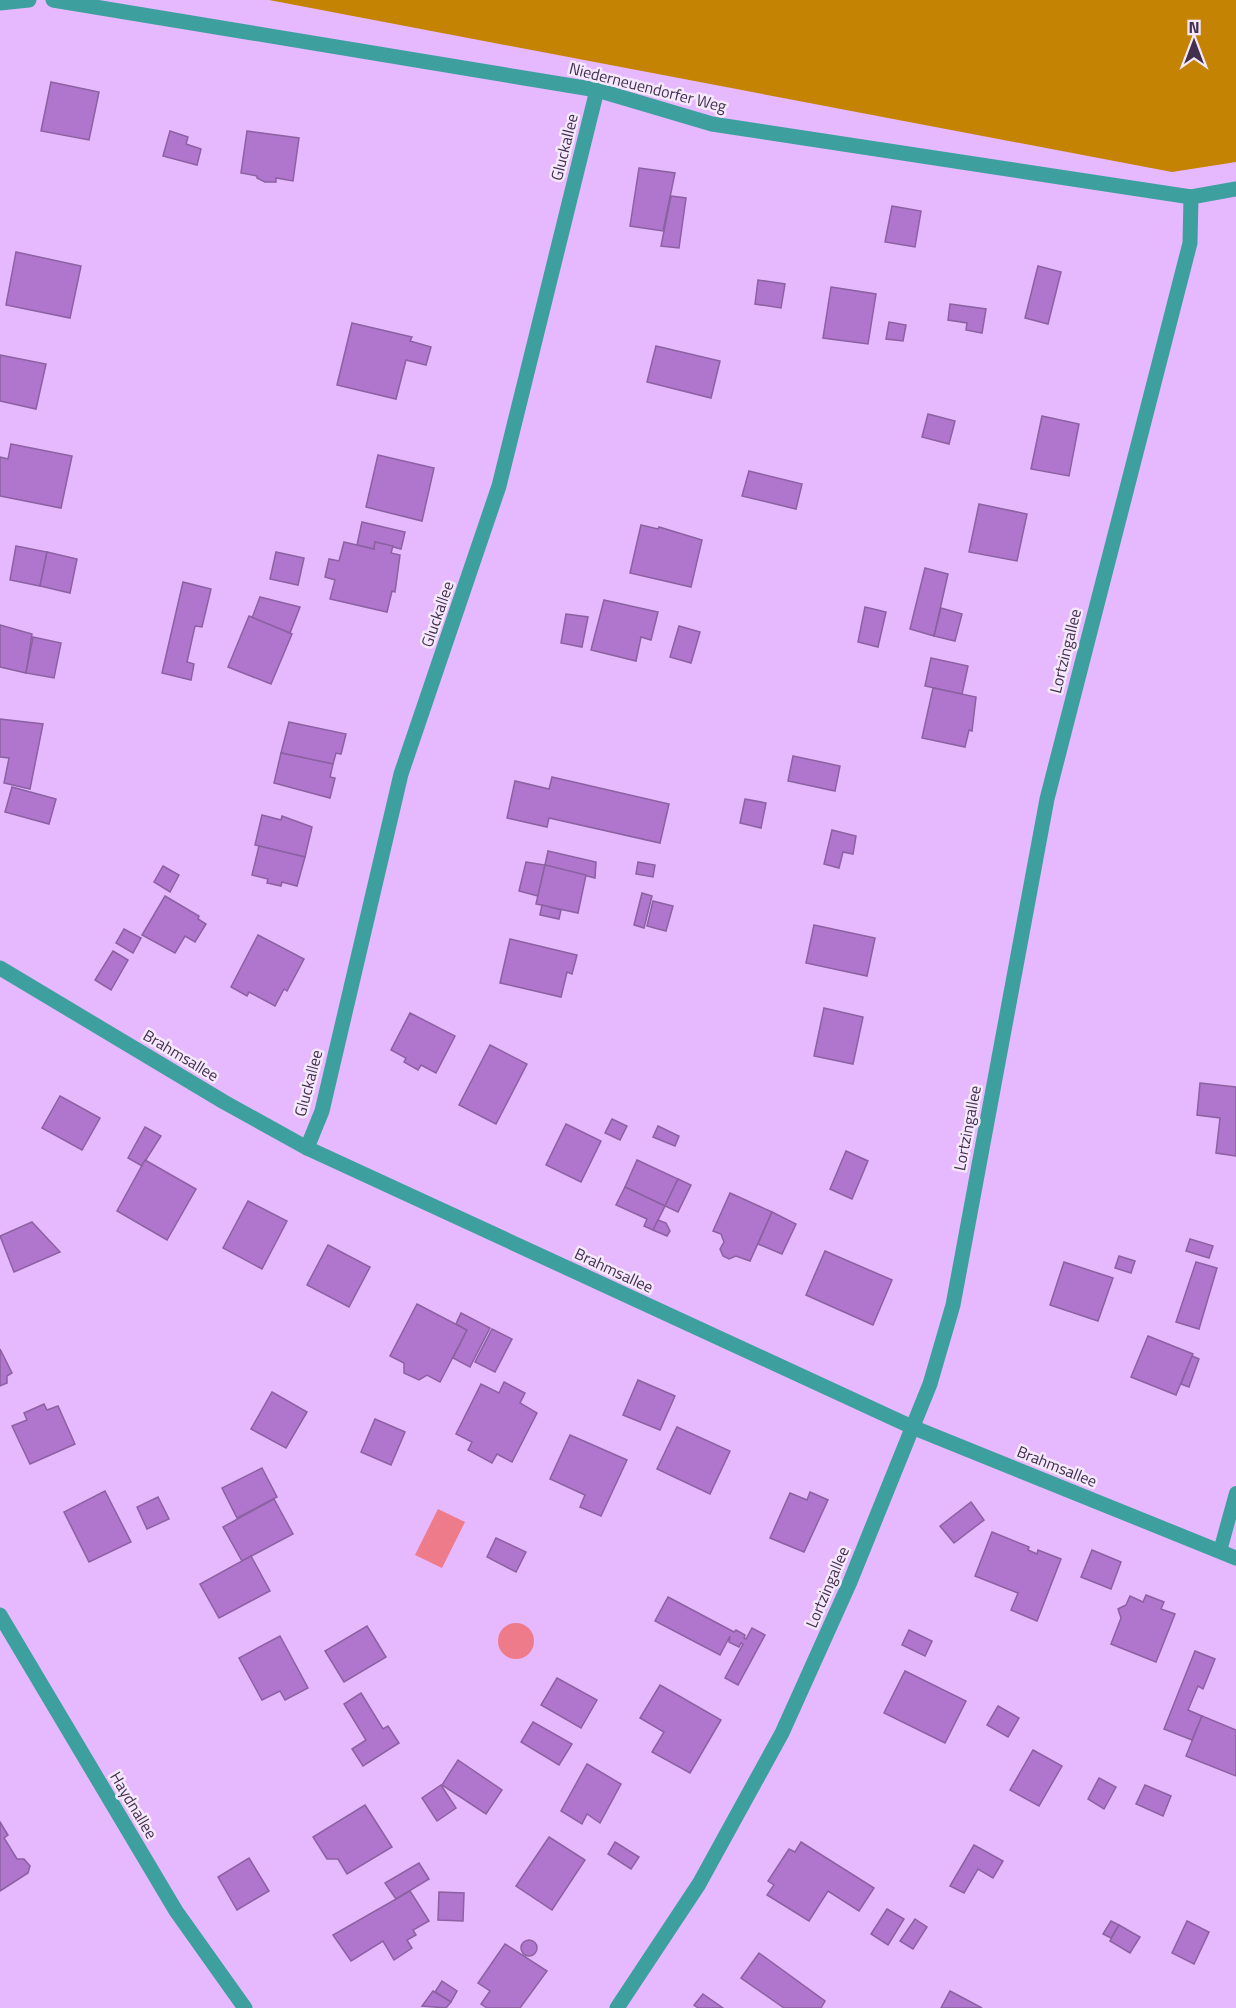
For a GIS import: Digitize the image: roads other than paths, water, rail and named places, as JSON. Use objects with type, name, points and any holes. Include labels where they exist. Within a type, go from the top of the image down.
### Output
[{"type":"street","points":[[0,4],[29,0]]},
{"type":"street","name":"Niederneuendorfer Weg","points":[[53,0],[597,90],[712,124],[1191,197],[1236,189]]},
{"type":"street","name":"Gluckallee","points":[[307,1148],[321,1111],[401,774],[499,486],[597,90]]},
{"type":"street","name":"Lortzingallee","points":[[617,2008],[699,1884],[782,1733],[850,1582],[930,1384],[953,1305],[1047,799],[1190,243],[1191,197]]},
{"type":"street","name":"Brahmsallee","points":[[0,968],[224,1102],[307,1148],[912,1427],[1236,1558]]},
{"type":"street","name":"Haydnallee","points":[[0,1614],[176,1911],[245,2008]]},
{"type":"lane","points":[[1220,1551],[1236,1493]]}]
